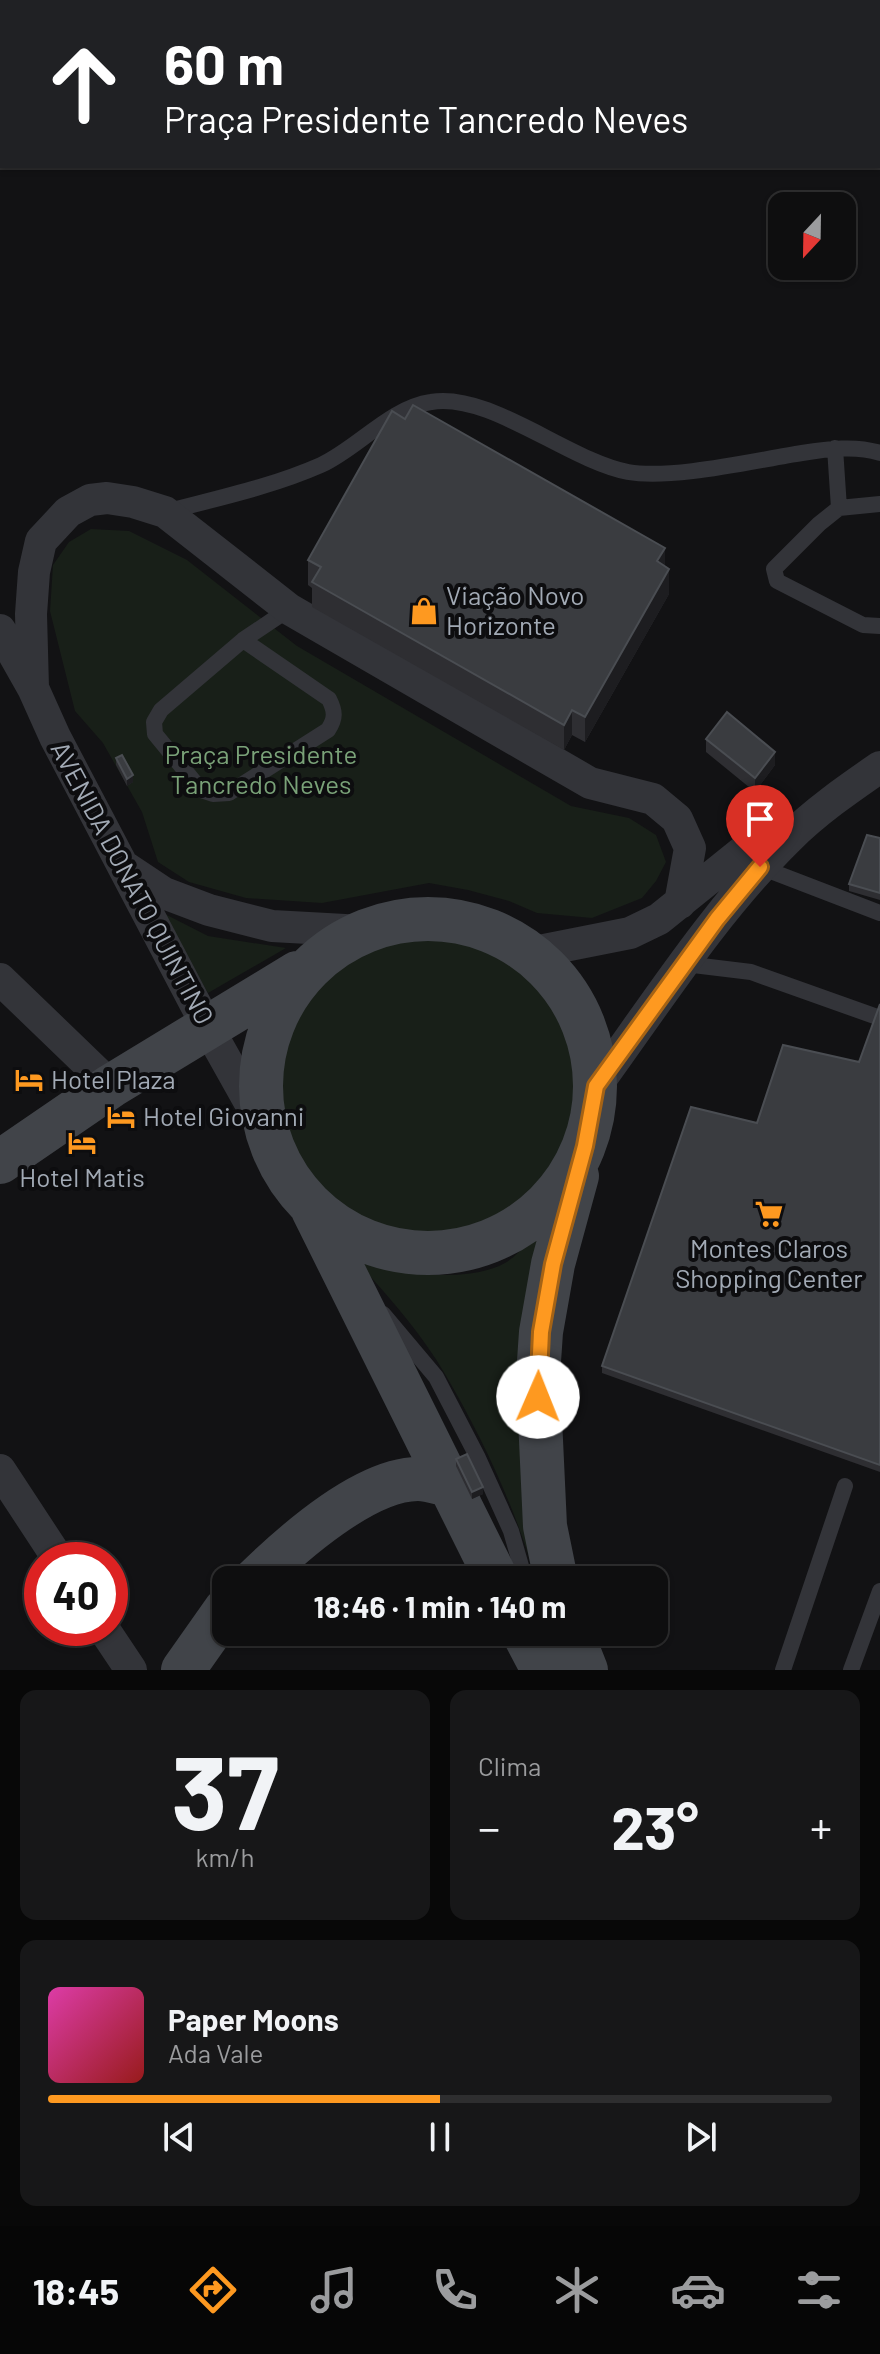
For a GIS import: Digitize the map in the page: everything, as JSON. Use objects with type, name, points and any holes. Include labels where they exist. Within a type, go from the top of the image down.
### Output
[{"type":"street","points":[[33,688],[31,614],[34,572],[41,541],[68,512],[90,500],[107,498],[133,502],[165,512],[289,609],[590,783],[653,799],[677,819],[690,848],[680,903]]},
{"type":"street","name":"AVENIDA DONATO QUINTINO","points":[[0,630],[208,1028],[268,1135]]},
{"type":"street","points":[[529,953],[630,933],[659,919],[824,784],[880,747]]},
{"type":"street","points":[[596,1086],[717,919],[760,867],[791,836],[846,790],[880,767]]},
{"type":"street","points":[[122,865],[164,893],[209,910],[272,926],[363,931]]},
{"type":"street","points":[[0,1162],[111,1086],[363,931],[389,923],[420,919],[449,920],[477,926],[529,953],[565,990],[588,1035],[596,1086],[585,1146],[553,1264],[541,1332],[538,1376],[545,1526],[553,1566]]},
{"type":"street","points":[[312,964],[276,1014],[260,1074],[268,1135],[285,1174],[312,1207],[490,1566]]},
{"type":"street","points":[[0,979],[111,1086]]},
{"type":"street","points":[[312,1207],[357,1238],[410,1253],[465,1250],[516,1229],[545,1207],[568,1179],[585,1146]]},
{"type":"street","points":[[0,1470],[47,1542]]},
{"type":"street","points":[[270,1566],[355,1499],[386,1484],[421,1478],[449,1485]]},
{"type":"street","points":[[183,1670],[212,1629]]},
{"type":"street","points":[[115,1646],[131,1670]]},
{"type":"street","points":[[530,1646],[543,1670]]},
{"type":"street","points":[[577,1646],[586,1670]]},
{"type":"lane","points":[[165,512],[269,485],[324,463],[401,414],[428,402],[451,400],[496,414],[587,459],[630,472],[677,472],[835,448],[880,453]]},
{"type":"lane","points":[[835,448],[839,508]]},
{"type":"lane","points":[[880,504],[839,508],[774,569],[777,581],[863,625],[880,626]]},
{"type":"lane","points":[[243,640],[329,699],[335,711],[333,722],[328,730],[229,793],[213,794],[201,790],[155,734],[154,722],[161,710],[243,640],[289,609]]},
{"type":"lane","points":[[760,867],[880,913]]},
{"type":"lane","points":[[685,964],[751,972],[879,1018]]},
{"type":"lane","points":[[347,1275],[436,1377],[511,1531],[521,1566]]},
{"type":"lane","points":[[783,1670],[845,1486]]},
{"type":"lane","points":[[851,1670],[880,1591]]},
{"type":"lane","points":[[543,1646],[549,1670]]},
{"type":"green space","name":"Praça Presidente Tancredo Neves","points":[[91,529],[129,531],[187,560],[297,646],[571,806],[629,818],[656,835],[666,862],[656,881],[642,898],[592,918],[537,913],[509,901],[429,883],[322,903],[246,898],[189,882],[158,862],[142,812],[103,743],[75,711],[50,611],[53,565],[69,542]]},
{"type":"green space","points":[[159,911],[208,936],[286,948],[208,993]]},
{"type":"green space","points":[[426,935],[455,938],[484,947],[510,961],[533,979],[551,1002],[565,1028],[574,1057],[577,1086],[574,1115],[565,1144],[551,1170],[533,1193],[510,1211],[484,1225],[455,1234],[426,1237],[397,1234],[368,1225],[342,1211],[319,1193],[301,1170],[287,1144],[278,1115],[275,1086],[278,1057],[287,1028],[301,1002],[319,979],[342,961],[368,947],[397,938]]},
{"type":"green space","points":[[544,1224],[535,1566],[532,1566],[507,1497],[459,1398],[414,1328],[354,1258],[409,1272],[450,1275],[489,1270],[510,1260]]},
{"type":"building","points":[[413,405],[665,548],[657,561],[669,569],[585,717],[572,710],[564,725],[312,582],[321,567],[308,560],[392,411],[405,419]]},
{"type":"building","points":[[727,712],[775,752],[755,778],[706,739]]},
{"type":"building","points":[[122,755],[133,775],[127,779],[116,758]]},
{"type":"building","points":[[867,835],[880,838],[880,893],[849,884]]},
{"type":"building","name":"Montes Claros Shopping Center","points":[[880,1004],[880,1465],[602,1366],[691,1107],[757,1123],[783,1045],[859,1062]]},
{"type":"building","points":[[467,1454],[483,1487],[472,1492],[456,1459]]},
{"type":"place","name":"Viação Novo Horizonte","points":[[424,611]]},
{"type":"place","name":"Hotel Plaza","points":[[29,1080]]},
{"type":"place","name":"Hotel Giovanni","points":[[121,1117]]},
{"type":"place","name":"Hotel Matis","points":[[82,1143]]},
{"type":"place","name":"Montes Claros Shopping Center","points":[[769,1214]]},
{"type":"route","points":[[538,1397],[541,1332],[553,1264],[585,1146],[596,1086],[717,919],[760,867]]}]
